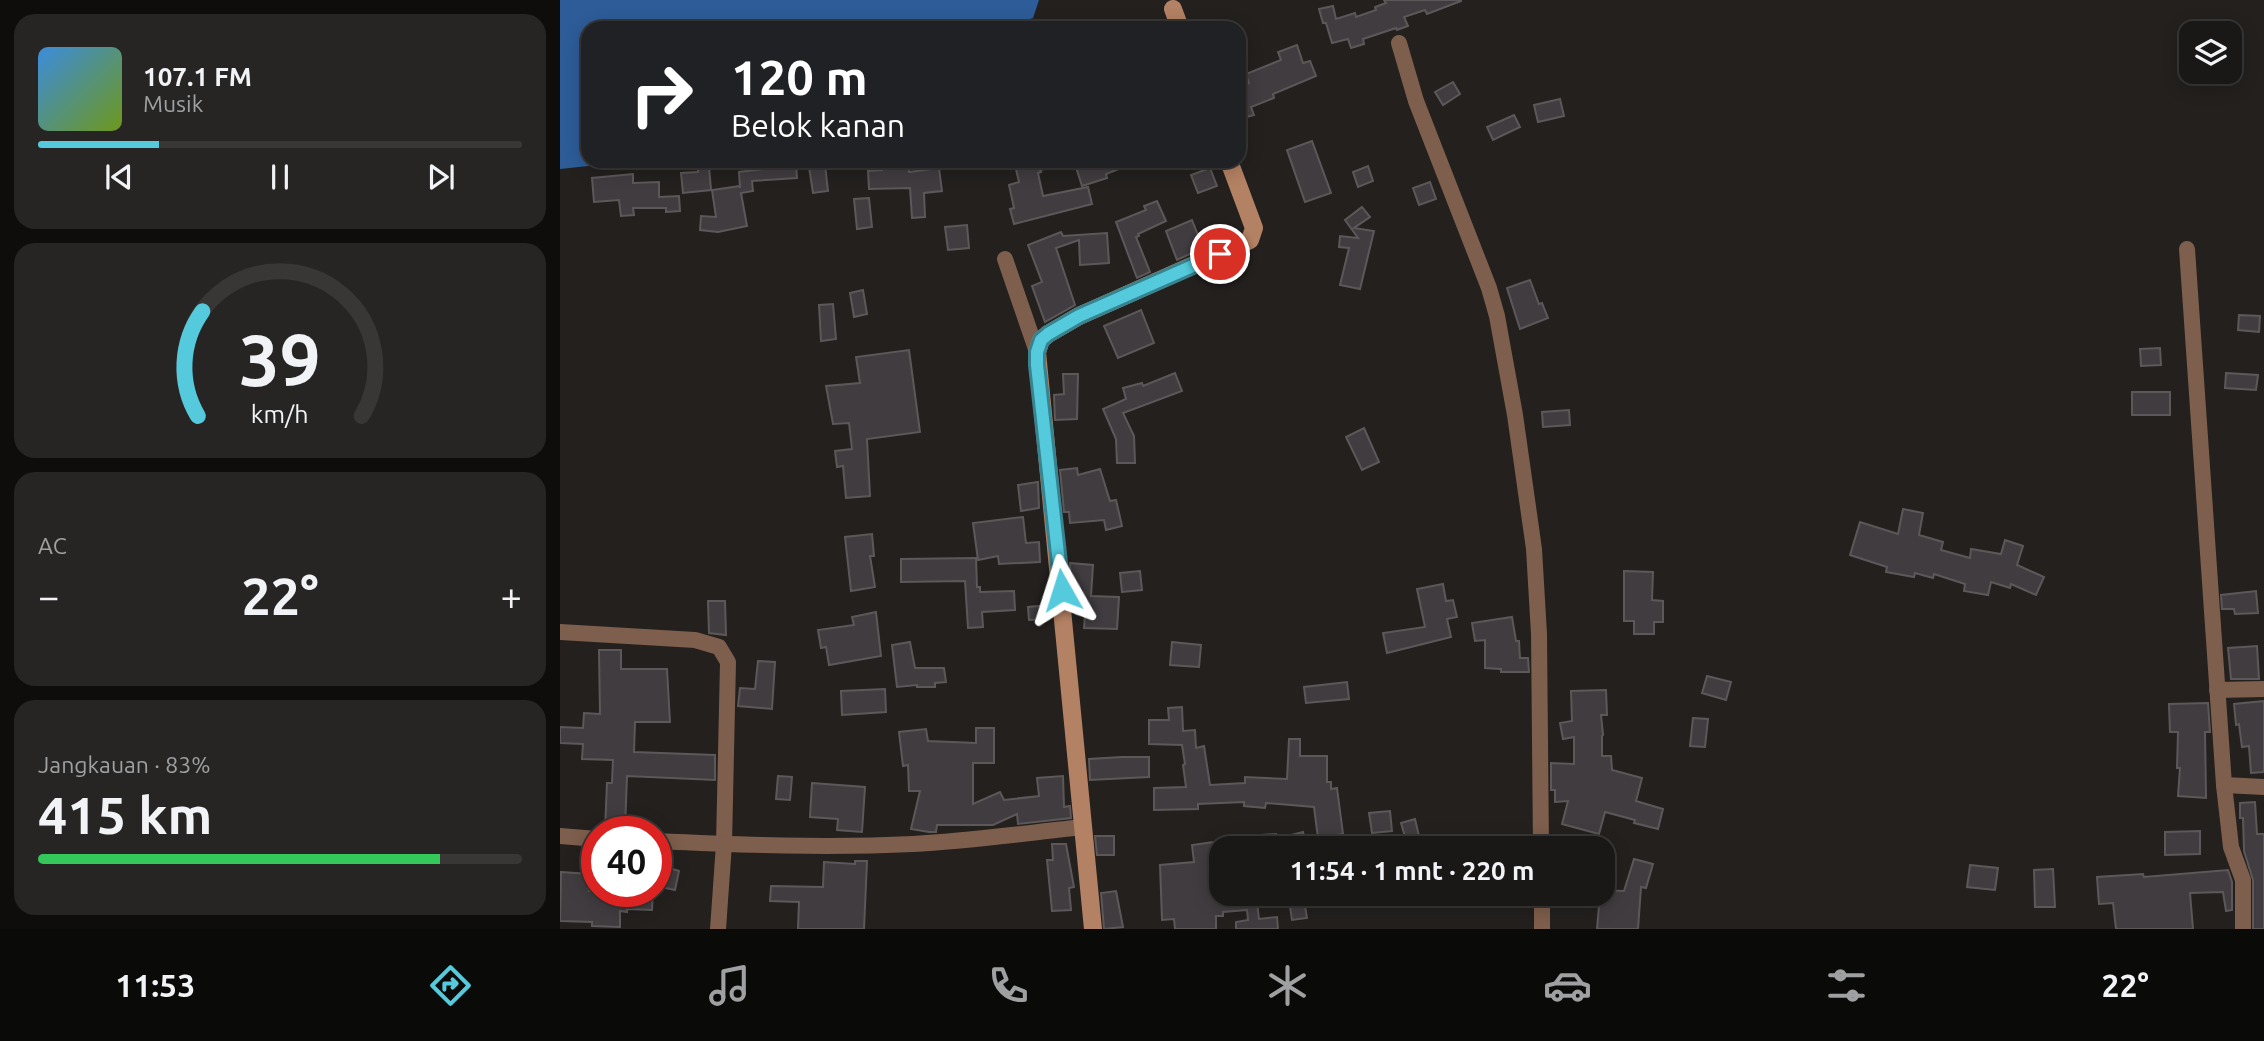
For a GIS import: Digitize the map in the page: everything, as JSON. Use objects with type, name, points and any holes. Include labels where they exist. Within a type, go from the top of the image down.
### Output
[{"type":"street","points":[[1173,9],[1177,21]]},
{"type":"street","points":[[1399,43],[1416,101],[1489,288],[1515,415],[1529,506],[1538,602],[1541,836]]},
{"type":"street","points":[[1037,352],[1041,340],[1048,334],[1079,316],[1250,240],[1254,228],[1232,168]]},
{"type":"street","points":[[2187,249],[2224,785],[2231,847],[2244,880],[2243,929]]},
{"type":"street","points":[[1005,259],[1037,352],[1093,929]]},
{"type":"street","points":[[560,632],[695,640],[719,647],[728,663],[724,844],[718,929]]},
{"type":"street","points":[[2217,690],[2264,689]]},
{"type":"street","points":[[2224,785],[2264,787]]},
{"type":"street","points":[[672,842],[771,846],[911,844],[1083,827]]},
{"type":"street","points":[[560,836],[581,838]]},
{"type":"street","points":[[1542,906],[1542,929]]},
{"type":"water","points":[[560,0],[1039,0],[1033,18],[1024,21],[581,21],[581,167],[560,169]]},
{"type":"building","points":[[1384,0],[1461,1],[1427,14],[1425,10],[1404,17],[1408,26],[1363,39],[1364,44],[1351,48],[1348,39],[1332,43],[1319,9],[1333,6],[1336,19],[1355,13],[1356,17],[1376,10],[1375,7],[1386,3]]},
{"type":"building","points":[[1297,45],[1303,63],[1310,61],[1316,76],[1273,94],[1274,98],[1251,107],[1254,115],[1246,117],[1246,84],[1249,83],[1246,74],[1281,60],[1278,52]]},
{"type":"building","points":[[1453,82],[1460,94],[1443,105],[1435,92]]},
{"type":"building","points":[[1560,99],[1564,116],[1538,122],[1534,105]]},
{"type":"building","points":[[1514,115],[1520,127],[1493,140],[1487,127]]},
{"type":"building","points":[[1312,141],[1331,193],[1305,202],[1287,150]]},
{"type":"building","points":[[1368,166],[1373,181],[1358,187],[1353,172]]},
{"type":"building","points":[[698,168],[709,168],[711,190],[683,193],[681,173],[698,172]]},
{"type":"building","points":[[764,168],[796,168],[797,178],[752,181],[753,191],[741,193],[747,226],[718,232],[700,230],[701,216],[716,217],[712,190],[740,186],[739,172]]},
{"type":"building","points":[[809,168],[825,168],[828,191],[813,193]]},
{"type":"building","points":[[909,168],[909,172],[939,168],[942,191],[924,193],[925,217],[912,218],[910,188],[869,189],[868,171]]},
{"type":"building","points":[[1016,168],[1048,168],[1038,173],[1043,196],[1088,187],[1092,204],[1014,224],[1009,185],[1019,182]]},
{"type":"building","points":[[1076,168],[1121,168],[1106,174],[1107,178],[1082,186]]},
{"type":"building","points":[[1210,168],[1217,186],[1198,193],[1191,175]]},
{"type":"building","points":[[633,174],[633,183],[659,182],[659,197],[679,196],[680,211],[666,212],[666,208],[633,208],[634,215],[621,216],[619,200],[594,202],[592,178]]},
{"type":"building","points":[[1430,182],[1436,199],[1419,205],[1413,188]]},
{"type":"building","points":[[869,198],[872,227],[857,229],[854,199]]},
{"type":"building","points":[[1157,201],[1166,221],[1136,237],[1150,272],[1137,278],[1116,222],[1146,210],[1144,206]]},
{"type":"building","points":[[1362,207],[1370,217],[1354,228],[1374,231],[1360,289],[1340,285],[1349,248],[1339,247],[1340,236],[1358,238],[1345,220]]},
{"type":"building","points":[[1192,220],[1203,248],[1177,260],[1166,231]]},
{"type":"building","points":[[967,225],[969,248],[948,250],[945,227]]},
{"type":"building","points":[[1061,232],[1063,236],[1107,233],[1109,263],[1080,265],[1079,240],[1056,248],[1075,305],[1045,322],[1032,286],[1042,282],[1028,245]]},
{"type":"building","points":[[1530,280],[1539,304],[1542,303],[1548,318],[1520,329],[1507,288]]},
{"type":"building","points":[[863,290],[867,314],[854,317],[850,293]]},
{"type":"building","points":[[833,304],[836,339],[821,341],[819,305]]},
{"type":"building","points":[[1141,310],[1154,343],[1118,358],[1104,326]]},
{"type":"building","points":[[2239,315],[2260,316],[2259,332],[2238,330]]},
{"type":"building","points":[[2160,348],[2161,365],[2141,366],[2140,349]]},
{"type":"building","points":[[909,350],[920,432],[867,439],[870,496],[846,498],[843,466],[837,467],[835,451],[852,449],[849,423],[833,424],[826,386],[860,383],[856,357]]},
{"type":"building","points":[[1175,373],[1182,391],[1123,413],[1134,436],[1135,463],[1117,463],[1116,439],[1103,409],[1126,399],[1123,388],[1142,383],[1143,386]]},
{"type":"building","points":[[2226,373],[2258,375],[2256,390],[2225,388]]},
{"type":"building","points":[[1063,374],[1078,374],[1077,419],[1055,420],[1054,395],[1064,394]]},
{"type":"building","points":[[2132,392],[2170,392],[2170,415],[2132,415]]},
{"type":"building","points":[[1569,410],[1570,425],[1543,427],[1542,412]]},
{"type":"building","points":[[1364,428],[1379,462],[1362,470],[1346,437]]},
{"type":"building","points":[[1077,468],[1078,475],[1100,469],[1110,501],[1116,500],[1122,526],[1106,530],[1104,520],[1070,523],[1069,512],[1064,512],[1060,470]]},
{"type":"building","points":[[1038,482],[1039,508],[1021,511],[1018,485]]},
{"type":"building","points":[[1903,509],[1923,513],[1919,535],[1943,542],[1941,550],[1970,558],[1971,549],[2001,554],[2005,540],[2023,546],[2017,565],[2044,577],[2036,595],[2011,584],[2010,588],[1991,582],[1988,595],[1964,591],[1965,584],[1934,574],[1933,578],[1915,573],[1914,577],[1886,572],[1887,567],[1850,555],[1860,522],[1898,534]]},
{"type":"building","points":[[1023,517],[1026,543],[1039,542],[1040,562],[999,564],[998,556],[978,560],[973,523]]},
{"type":"building","points":[[872,534],[874,556],[870,556],[875,587],[851,591],[845,537]]},
{"type":"building","points":[[976,558],[977,587],[980,587],[980,592],[1014,591],[1015,610],[982,612],[983,627],[968,628],[965,581],[901,582],[901,559]]},
{"type":"building","points":[[1070,563],[1093,565],[1091,596],[1119,597],[1117,629],[1084,628],[1085,615],[1076,614],[1077,587],[1071,586]]},
{"type":"building","points":[[1140,571],[1142,590],[1122,592],[1120,573]]},
{"type":"building","points":[[1624,571],[1653,572],[1652,600],[1663,601],[1663,622],[1654,622],[1654,634],[1634,634],[1634,621],[1624,621]]},
{"type":"building","points":[[1443,584],[1446,601],[1453,600],[1457,617],[1447,619],[1451,637],[1387,653],[1383,633],[1425,627],[1417,589]]},
{"type":"building","points":[[2256,591],[2258,613],[2235,614],[2234,609],[2222,609],[2221,595]]},
{"type":"building","points":[[708,601],[725,601],[726,635],[709,633]]},
{"type":"building","points":[[1049,605],[1049,619],[1029,620],[1028,607]]},
{"type":"building","points":[[876,612],[881,656],[829,665],[826,647],[821,648],[818,630],[854,625],[852,617]]},
{"type":"building","points":[[1512,617],[1516,641],[1519,641],[1520,658],[1528,658],[1529,672],[1501,672],[1501,669],[1485,668],[1485,640],[1475,641],[1472,623]]},
{"type":"building","points":[[910,642],[915,668],[944,668],[946,682],[935,683],[935,687],[897,687],[892,645]]},
{"type":"building","points":[[1172,642],[1201,645],[1199,667],[1170,665]]},
{"type":"building","points":[[2257,646],[2259,679],[2231,679],[2228,648]]},
{"type":"building","points":[[599,650],[621,650],[621,669],[667,669],[670,722],[635,722],[634,752],[715,755],[715,780],[627,776],[625,816],[606,816],[607,783],[612,783],[613,760],[582,759],[583,744],[560,743],[560,727],[583,728],[584,713],[600,714]]},
{"type":"building","points":[[758,661],[775,662],[772,709],[738,706],[740,688],[755,689]]},
{"type":"building","points":[[1707,676],[1731,682],[1726,700],[1702,693]]},
{"type":"building","points":[[1347,682],[1349,699],[1306,703],[1304,687]]},
{"type":"building","points":[[885,689],[886,712],[842,715],[841,691]]},
{"type":"building","points":[[1606,690],[1607,715],[1601,715],[1602,756],[1611,756],[1612,770],[1642,778],[1636,801],[1663,809],[1658,829],[1605,812],[1599,834],[1562,824],[1568,801],[1555,802],[1555,790],[1551,790],[1551,763],[1574,764],[1574,737],[1563,739],[1560,723],[1572,721],[1571,691]]},
{"type":"building","points":[[2264,701],[2264,772],[2251,773],[2249,746],[2242,747],[2234,704]]},
{"type":"building","points":[[2208,703],[2210,732],[2205,732],[2206,798],[2178,796],[2178,732],[2170,732],[2169,704]]},
{"type":"building","points":[[1182,707],[1183,731],[1195,730],[1196,748],[1204,746],[1210,785],[1245,783],[1245,777],[1287,779],[1289,739],[1300,739],[1300,756],[1327,756],[1327,782],[1331,782],[1331,789],[1337,788],[1343,834],[1318,836],[1314,807],[1266,803],[1265,808],[1244,806],[1244,802],[1198,804],[1198,809],[1154,810],[1154,788],[1186,787],[1182,745],[1149,744],[1149,720],[1169,720],[1168,708]]},
{"type":"building","points":[[1693,718],[1708,719],[1705,747],[1690,746]]},
{"type":"building","points":[[976,728],[994,728],[994,763],[973,763],[973,804],[1000,792],[1004,800],[1039,796],[1037,778],[1063,776],[1064,807],[1070,806],[1071,818],[1018,824],[1017,814],[993,825],[937,825],[936,832],[911,829],[920,791],[909,791],[908,765],[903,766],[899,732],[926,729],[928,741],[976,743]]},
{"type":"building","points":[[1149,757],[1149,777],[1090,780],[1089,759]]},
{"type":"building","points":[[778,776],[792,777],[790,800],[776,799]]},
{"type":"building","points":[[812,783],[865,787],[862,832],[837,830],[838,819],[810,817]]},
{"type":"building","points":[[2255,802],[2257,834],[2264,834],[2264,929],[2253,929],[2253,880],[2244,851],[2243,818],[2240,818],[2240,803]]},
{"type":"building","points":[[1390,811],[1392,831],[1372,833],[1369,813]]},
{"type":"building","points":[[1415,819],[1419,836],[1405,836],[1401,823]]},
{"type":"building","points":[[2200,831],[2200,854],[2165,855],[2165,832]]},
{"type":"building","points":[[1303,832],[1304,836],[1288,836]]},
{"type":"building","points":[[1095,836],[1114,836],[1114,855],[1097,855]]},
{"type":"building","points":[[1209,843],[1209,906],[1257,906],[1259,919],[1277,917],[1278,929],[1236,929],[1236,922],[1248,920],[1247,910],[1223,912],[1223,916],[1216,916],[1216,929],[1175,929],[1174,919],[1162,920],[1160,865],[1194,862],[1192,845]]},
{"type":"building","points":[[1052,844],[1066,844],[1074,887],[1069,888],[1071,910],[1052,911],[1047,860],[1053,860]]},
{"type":"building","points":[[1634,859],[1653,864],[1646,888],[1641,887],[1638,929],[1597,929],[1599,906],[1615,906],[1615,891],[1624,891]]},
{"type":"building","points":[[855,861],[867,861],[864,929],[798,929],[799,902],[770,901],[771,886],[823,887],[824,862],[855,864]]},
{"type":"building","points":[[1970,865],[1998,868],[1995,890],[1967,887]]},
{"type":"building","points":[[672,869],[679,871],[675,890],[672,889]]},
{"type":"building","points":[[2053,869],[2055,907],[2035,907],[2034,870]]},
{"type":"building","points":[[2228,870],[2232,882],[2232,910],[2226,911],[2223,892],[2190,893],[2193,929],[2116,929],[2113,903],[2099,904],[2097,877],[2143,874],[2144,877]]},
{"type":"building","points":[[561,872],[581,873],[581,907],[652,907],[652,910],[620,911],[620,927],[592,926],[592,922],[560,921]]},
{"type":"building","points":[[1116,891],[1123,927],[1104,929],[1101,893]]},
{"type":"building","points":[[1290,906],[1305,906],[1307,918],[1292,920]]},
{"type":"route","points":[[1062,590],[1037,365],[1041,340],[1079,316],[1220,254]]}]
